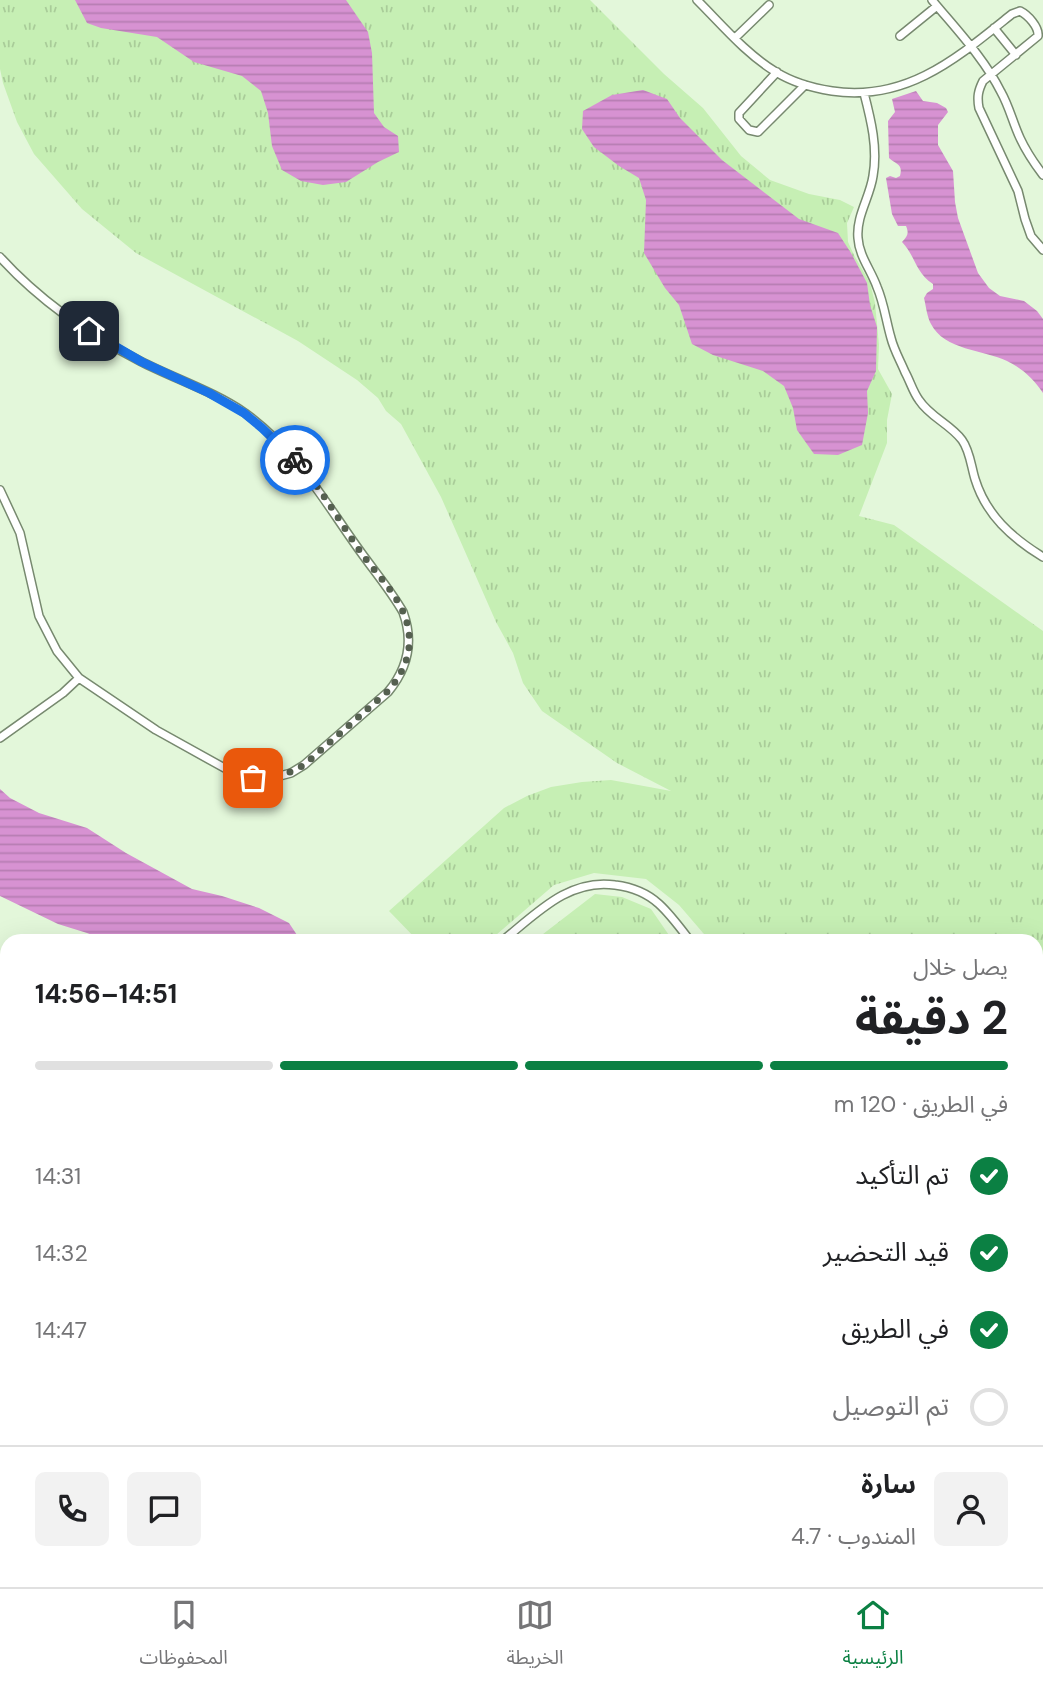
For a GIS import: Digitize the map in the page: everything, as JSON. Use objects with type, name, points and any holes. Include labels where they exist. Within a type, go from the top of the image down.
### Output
[{"type":"lane","points":[[697,0],[754,56],[777,72],[805,85],[864,93],[910,83],[932,73],[952,61],[1012,14],[1024,13],[1036,28],[1038,36],[983,81],[978,89],[977,99],[1018,191],[1031,236],[1043,250]]},
{"type":"lane","points":[[900,36],[934,3],[991,75],[1001,92],[1018,135],[1043,175]]},
{"type":"lane","points":[[735,38],[769,5]]},
{"type":"lane","points":[[994,28],[1016,55]]},
{"type":"lane","points":[[777,72],[739,113],[739,119],[753,132],[761,129],[805,85]]},
{"type":"lane","points":[[864,93],[875,149],[873,178],[859,220],[858,236],[860,251],[884,306],[892,342],[920,402],[962,440],[986,505],[1002,527],[1043,557]]},
{"type":"lane","points":[[0,257],[38,296],[59,312],[142,362],[244,413],[299,464],[403,612],[410,638],[405,666],[387,692],[304,765],[291,773],[276,777],[263,779],[242,776],[156,730],[79,678],[57,652],[39,616],[20,533],[0,490]]},
{"type":"lane","points":[[0,738],[79,678]]},
{"type":"lane","points":[[511,934],[569,891],[605,883],[642,892],[658,903],[684,934]]},
{"type":"green space","points":[[0,0],[590,0],[664,74],[703,108],[741,156],[770,180],[809,194],[840,200],[854,207],[847,223],[848,242],[870,283],[879,345],[878,369],[892,394],[887,420],[887,443],[859,516],[894,525],[1043,631],[1043,934],[704,934],[679,905],[646,879],[594,873],[554,885],[497,934],[411,934],[389,911],[504,808],[551,787],[582,782],[611,780],[671,791],[617,763],[542,711],[523,683],[513,653],[496,622],[441,497],[401,424],[386,411],[378,398],[357,380],[298,341],[136,253],[82,209],[34,154],[17,122],[0,69]]},
{"type":"green space","points":[[595,894],[622,897],[651,909],[668,934],[543,934]]},
{"type":"shaded area","points":[[75,0],[346,0],[368,32],[372,53],[374,113],[384,127],[398,136],[399,152],[346,182],[323,185],[301,181],[282,170],[272,146],[268,113],[261,91],[242,76],[194,62],[157,37],[101,28],[87,23]]},
{"type":"shaded area","points":[[643,90],[667,99],[680,118],[722,160],[799,219],[838,233],[851,253],[867,283],[877,327],[876,371],[867,391],[868,413],[862,445],[838,455],[814,454],[797,430],[793,408],[784,386],[763,371],[713,355],[692,344],[679,305],[665,288],[644,253],[646,200],[639,178],[594,147],[582,129],[583,111],[612,95]]},
{"type":"shaded area","points":[[916,91],[923,101],[937,103],[948,112],[938,125],[938,145],[953,171],[958,218],[978,273],[989,288],[1000,296],[1024,301],[1043,319],[1043,393],[1018,367],[998,357],[945,339],[937,333],[930,321],[924,298],[933,289],[933,284],[919,269],[902,242],[907,236],[906,226],[898,226],[892,214],[886,178],[896,178],[901,172],[899,165],[889,158],[888,121],[895,112],[892,99]]},
{"type":"shaded area","points":[[0,789],[10,798],[39,813],[87,828],[192,889],[259,908],[289,923],[296,934],[90,934],[58,924],[0,896]]},
{"type":"way so far","points":[[253,778],[276,777],[291,773],[304,765],[387,692],[397,681],[409,652],[407,624],[396,599],[314,482],[295,460]]},
{"type":"route","points":[[89,331],[142,362],[209,393],[244,413],[295,460]]}]
